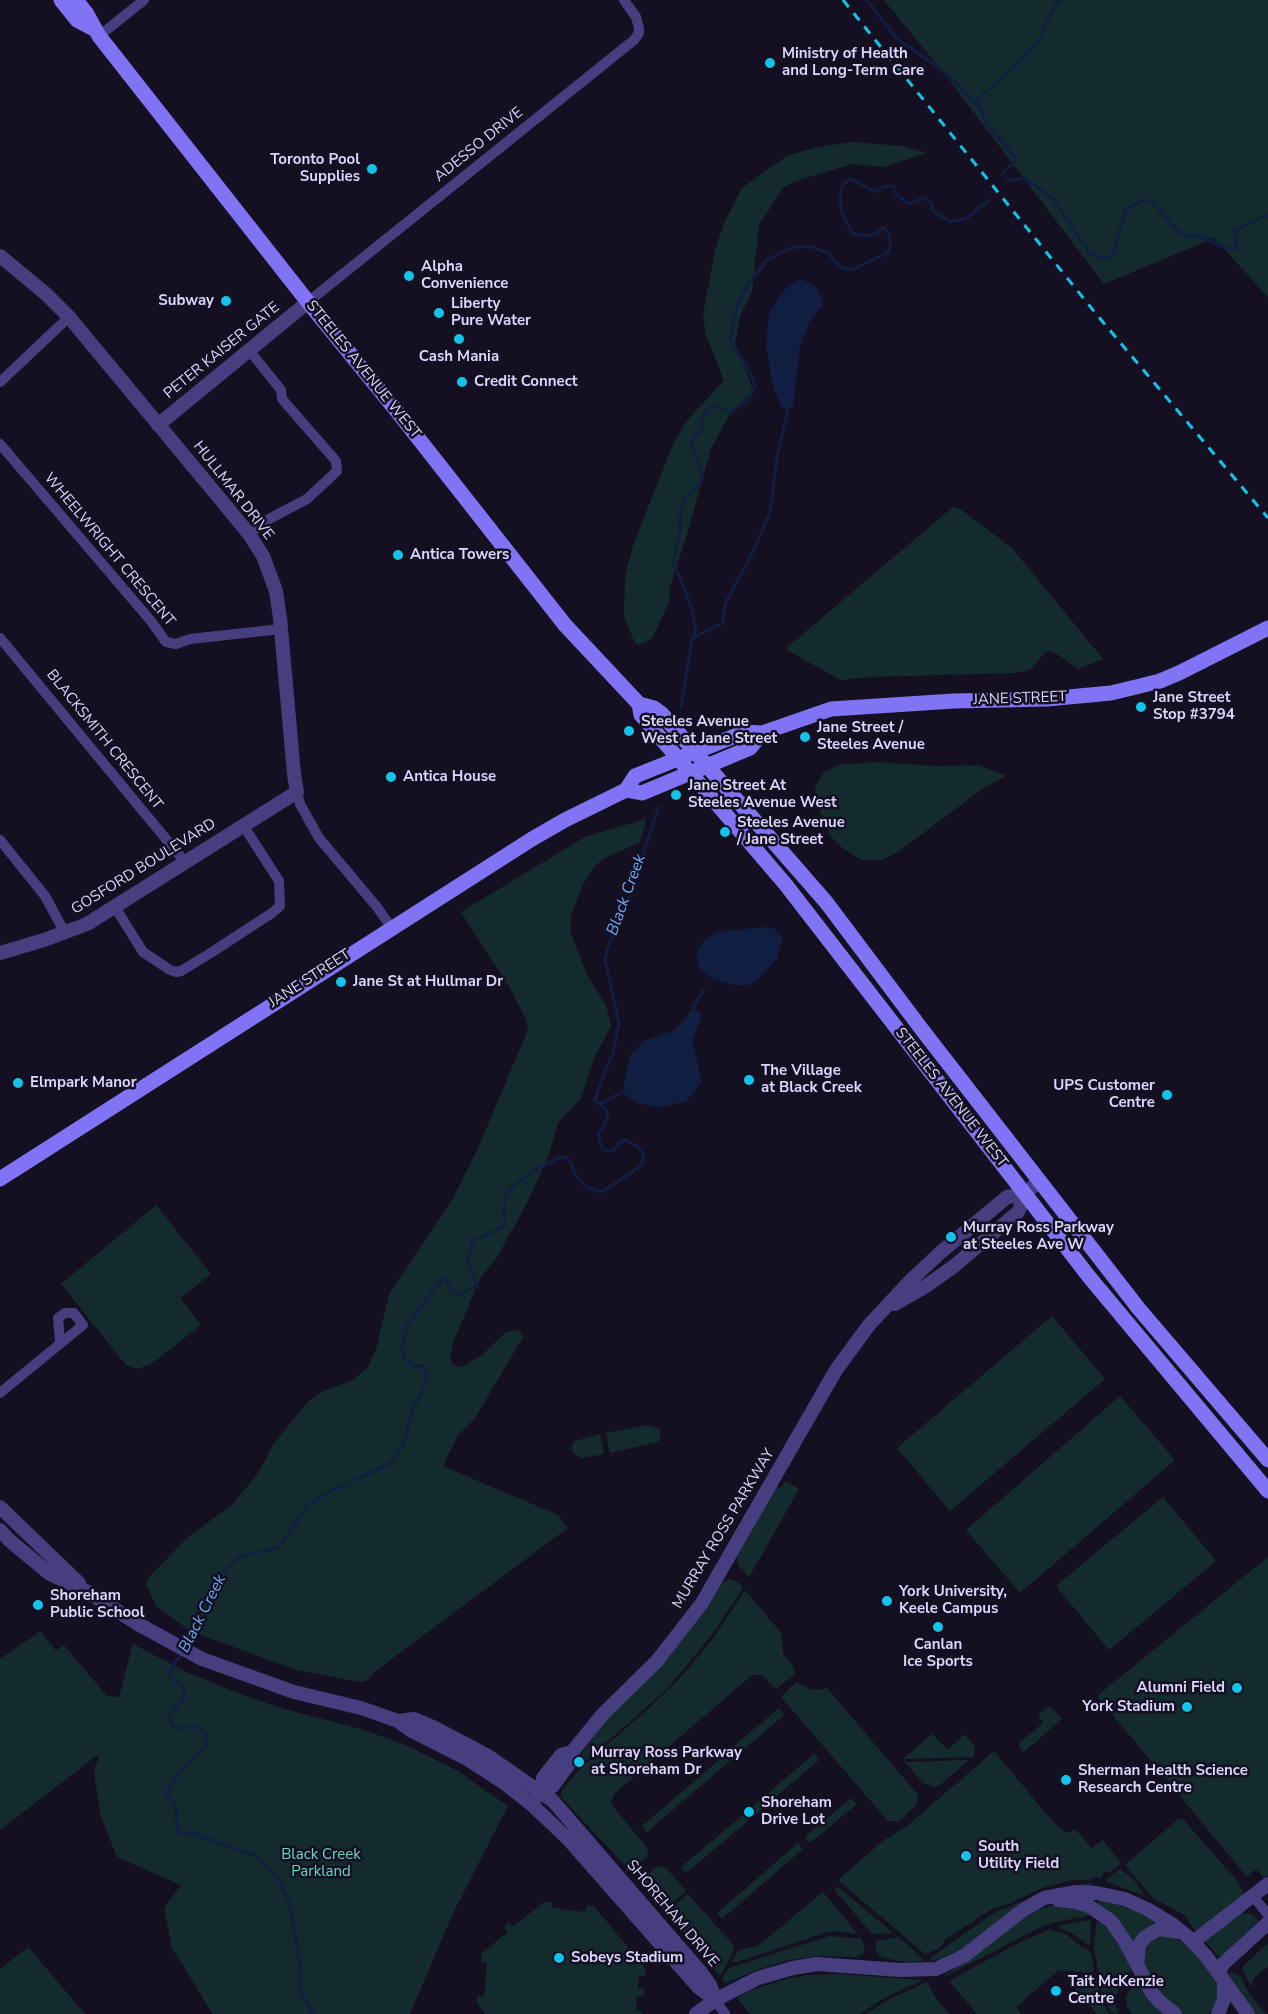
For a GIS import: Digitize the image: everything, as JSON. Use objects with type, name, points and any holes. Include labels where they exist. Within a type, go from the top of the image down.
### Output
[{"type":"main road","name":"STEELES AVENUE WEST","points":[[61,0],[76,20],[96,33]]},
{"type":"main road","name":"STEELES AVENUE WEST","points":[[76,0],[87,14],[96,33],[565,625],[639,704],[654,708],[661,713],[826,902],[1139,1309],[1268,1460]]},
{"type":"main road","name":"JANE STREET","points":[[0,1179],[532,838],[626,790],[635,776],[745,732],[762,733],[831,709],[954,701],[1047,699],[1110,693],[1160,681],[1268,628]]},
{"type":"main road","name":"STEELES AVENUE WEST","points":[[639,704],[641,715],[786,885],[1090,1278],[1268,1491]]},
{"type":"main road","name":"JANE STREET","points":[[626,790],[642,793],[708,766],[750,748],[762,733]]},
{"type":"main road","points":[[907,1043],[923,1031]]},
{"type":"street","points":[[96,33],[144,0]]},
{"type":"street","name":"ADESSO DRIVE","points":[[308,303],[634,40],[639,33],[639,28],[636,17],[624,0]]},
{"type":"street","name":"HULLMAR DRIVE","points":[[0,256],[46,294],[69,317],[249,534],[271,574],[276,591],[297,792],[305,813],[319,838],[391,927]]},
{"type":"street","name":"PETER KAISER GATE","points":[[158,425],[308,303]]},
{"type":"street","points":[[0,382],[69,317]]},
{"type":"street","points":[[249,350],[281,390],[282,399],[336,461],[337,471],[307,499],[269,519],[249,534]]},
{"type":"street","name":"WHEELWRIGHT CRESCENT","points":[[0,444],[151,621],[166,642],[176,644],[190,639],[281,629]]},
{"type":"street","name":"BLACKSMITH CRESCENT","points":[[0,638],[184,862]]},
{"type":"street","name":"GOSFORD BOULEVARD","points":[[0,954],[87,924],[297,792]]},
{"type":"street","points":[[115,907],[143,952],[170,970],[181,971],[209,954],[280,906],[279,880],[243,825]]},
{"type":"street","points":[[0,840],[45,896],[64,933]]},
{"type":"street","name":"MURRAY ROSS PARKWAY","points":[[531,1804],[541,1791],[553,1786],[569,1764],[572,1752],[603,1714],[657,1661],[702,1603],[836,1370],[869,1324],[886,1309],[923,1288],[953,1267],[1018,1212],[1026,1194],[1039,1180]]},
{"type":"street","points":[[0,1393],[60,1341]]},
{"type":"street","name":"SHOREHAM DRIVE","points":[[0,1507],[86,1591]]},
{"type":"street","name":"SHOREHAM DRIVE","points":[[0,1530],[50,1574],[86,1591],[138,1624],[202,1659],[294,1692],[361,1708],[398,1720],[414,1719],[488,1756],[541,1791],[575,1824],[699,1970],[710,1985],[715,2000]]},
{"type":"street","name":"SHOREHAM DRIVE","points":[[398,1720],[410,1730],[469,1760],[531,1804],[568,1839],[698,1987],[715,2000]]},
{"type":"street","points":[[1193,1941],[1268,1884]]},
{"type":"street","points":[[696,2014],[715,2000],[758,1978],[793,1968],[817,1964],[900,1970],[936,1969],[964,1956],[1023,1910],[1050,1896],[1076,1892],[1108,1895],[1147,1909],[1161,1917],[1193,1941],[1248,2014]]},
{"type":"street","points":[[1253,1896],[1268,1915]]},
{"type":"street","points":[[1035,1904],[1061,1900],[1076,1902],[1096,1910],[1115,1927],[1152,1993],[1175,2014]]},
{"type":"street","points":[[1218,2014],[1223,2005],[1221,1976],[1223,1964],[1268,1923]]},
{"type":"street","points":[[1137,1965],[1139,1945],[1145,1936],[1159,1929],[1181,1932]]},
{"type":"street","points":[[715,2000],[725,2014]]},
{"type":"green space","points":[[884,0],[1268,0],[1268,297],[1214,238],[1104,284],[950,81]]},
{"type":"green space","points":[[851,142],[903,146],[927,153],[884,167],[852,164],[796,181],[784,187],[759,225],[752,292],[740,316],[735,343],[752,387],[751,393],[730,414],[711,448],[670,586],[669,602],[652,639],[639,645],[635,643],[624,617],[625,576],[634,543],[674,442],[687,421],[724,380],[706,335],[703,315],[715,250],[724,223],[742,188],[787,156],[814,148]]},
{"type":"green space","points":[[953,507],[960,509],[1012,548],[1103,659],[1078,669],[1057,654],[1046,651],[1030,670],[1014,673],[869,677],[841,680],[785,649]]},
{"type":"green space","points":[[876,762],[937,766],[979,765],[1006,776],[985,787],[898,852],[882,860],[861,860],[837,844],[829,833],[817,803],[815,787],[823,773],[838,765]]},
{"type":"green space","points":[[646,819],[640,842],[603,859],[594,867],[582,886],[571,916],[571,934],[588,977],[606,1005],[611,1026],[595,1056],[581,1098],[558,1123],[548,1157],[526,1205],[497,1257],[481,1277],[453,1342],[450,1358],[454,1365],[461,1367],[482,1355],[506,1332],[519,1330],[523,1337],[475,1418],[458,1435],[443,1466],[558,1515],[568,1528],[374,1672],[368,1680],[360,1682],[297,1670],[190,1631],[156,1606],[146,1584],[150,1576],[188,1537],[232,1505],[258,1473],[273,1445],[304,1406],[317,1394],[353,1380],[367,1368],[376,1350],[389,1294],[452,1200],[477,1150],[528,1030],[526,1019],[510,988],[461,912],[585,837]]},
{"type":"green space","points":[[156,1205],[211,1274],[180,1298],[201,1325],[151,1364],[137,1369],[126,1365],[61,1284]]},
{"type":"green space","points":[[1052,1316],[1105,1379],[950,1511],[897,1448]]},
{"type":"green space","points":[[1120,1396],[1175,1460],[1020,1593],[966,1530]]},
{"type":"green space","points":[[648,1425],[660,1431],[661,1436],[658,1442],[610,1453],[606,1433]]},
{"type":"green space","points":[[600,1434],[604,1454],[582,1458],[573,1453],[572,1445],[575,1441]]},
{"type":"green space","points":[[785,1481],[799,1489],[749,1577],[737,1563],[737,1556],[776,1485],[781,1488]]},
{"type":"green space","points":[[1163,1497],[1216,1561],[1109,1650],[1056,1586]]},
{"type":"green space","name":"York Stadium","points":[[1268,1557],[1268,1875],[1264,1878],[1256,1869],[1247,1877],[1097,1696]]},
{"type":"green space","points":[[730,1579],[738,1582],[743,1588],[711,1636],[667,1689],[582,1764],[578,1759],[606,1720],[722,1582]]},
{"type":"green space","points":[[745,1590],[781,1633],[783,1653],[792,1664],[795,1674],[777,1688],[773,1687],[762,1675],[752,1675],[614,1794],[611,1803],[614,1808],[648,1849],[647,1857],[629,1870],[561,1797],[561,1791],[580,1769],[681,1677],[711,1641]]},
{"type":"green space","name":"Black Creek Parkland","points":[[41,1631],[56,1651],[64,1645],[107,1696],[119,1697],[133,1644],[184,1671],[237,1693],[284,1709],[361,1729],[405,1745],[456,1770],[508,1806],[453,1913],[410,2014],[213,2014],[172,1948],[164,1908],[181,1885],[117,1857],[101,1816],[94,1773],[100,1753],[0,1830],[0,1659]]},
{"type":"green space","points":[[796,1682],[811,1689],[827,1688],[918,1795],[916,1806],[901,1819],[888,1821],[781,1697]]},
{"type":"green space","points":[[1048,1707],[1062,1719],[1024,1752],[1019,1747],[1019,1743],[1043,1723],[1038,1714]]},
{"type":"green space","points":[[779,1708],[784,1715],[734,1758],[728,1751]]},
{"type":"green space","points":[[932,1734],[948,1750],[965,1734],[975,1747],[973,1757],[903,1759]]},
{"type":"green space","points":[[994,1751],[1054,1823],[1065,1832],[1069,1833],[1075,1829],[1092,1848],[1103,1840],[1121,1863],[1109,1873],[1106,1871],[1102,1874],[1103,1878],[1093,1877],[1092,1879],[1068,1881],[1042,1888],[992,1909],[946,1939],[938,1949],[925,1954],[838,1880],[884,1840],[907,1826]]},
{"type":"green space","points":[[814,1754],[819,1760],[771,1801],[766,1795]]},
{"type":"green space","points":[[725,1755],[730,1761],[647,1832],[642,1826]]},
{"type":"green space","points":[[969,1760],[939,1786],[934,1787],[923,1783],[905,1762]]},
{"type":"green space","points":[[763,1798],[768,1804],[686,1873],[681,1867]]},
{"type":"green space","points":[[851,1798],[857,1804],[810,1843],[805,1837]]},
{"type":"green space","points":[[1182,1818],[1238,1882],[1245,1894],[1196,1932],[1184,1915],[1153,1898],[1125,1865]]},
{"type":"green space","points":[[798,1843],[803,1849],[722,1919],[717,1913]]},
{"type":"green space","points":[[658,1866],[666,1868],[686,1891],[663,1910],[639,1882]]},
{"type":"green space","points":[[1120,1869],[1133,1879],[1145,1896],[1105,1881]]},
{"type":"green space","points":[[1093,1883],[1092,1889],[1055,1892],[967,1948],[940,1959],[931,1961],[930,1959],[996,1912],[1045,1892]]},
{"type":"green space","points":[[838,1887],[893,1933],[872,1934],[837,1893],[835,1890]]},
{"type":"green space","points":[[823,1892],[858,1934],[836,1931],[824,1933],[734,1963],[732,1961],[739,1950],[758,1946]]},
{"type":"green space","points":[[688,1894],[735,1947],[721,1975],[666,1912]]},
{"type":"green space","points":[[1099,1898],[1108,1899],[1161,1922],[1131,1947],[1098,1907]]},
{"type":"green space","name":"Sobeys Stadium","points":[[544,1902],[552,1902],[552,1908],[585,1912],[586,1906],[594,1906],[645,1968],[645,1976],[639,1976],[638,1988],[645,1989],[644,1997],[637,1997],[636,2011],[642,2011],[641,2014],[486,2014],[477,2003],[477,1996],[484,1997],[487,1963],[481,1962],[482,1953],[508,1932],[504,1927],[509,1923],[513,1927]]},
{"type":"green space","points":[[1059,1904],[1074,1906],[1092,1915],[1041,1927],[944,1975],[966,1962],[1018,1920],[1035,1910]]},
{"type":"green space","points":[[1241,1913],[1252,1914],[1258,1922],[1220,1958],[1204,1940]]},
{"type":"green space","points":[[1097,1919],[1111,1928],[1131,1966],[1130,1977],[1119,1988],[1116,1996],[1115,2004],[1118,2014],[1111,2012],[1102,1991],[1094,1949]]},
{"type":"green space","points":[[1088,1920],[1091,1922],[1090,1946],[1057,1926]]},
{"type":"green space","points":[[1049,1929],[1067,1935],[1091,1952],[1094,1971],[1085,1973],[1059,1970],[1016,2007],[1022,2014],[977,2014],[949,1981],[1011,1947]]},
{"type":"green space","points":[[1156,1935],[1170,1936],[1187,1944],[1196,1951],[1216,1979],[1219,1995],[1214,2009],[1208,2014],[1184,2014],[1170,2007],[1145,1974],[1142,1949]]},
{"type":"green space","points":[[830,1936],[862,1939],[865,1950],[863,1954],[856,1957],[820,1956],[789,1960],[756,1970],[726,1983],[722,1979],[729,1968]]},
{"type":"green space","points":[[898,1937],[924,1961],[904,1962],[881,1957],[876,1951],[875,1941]]},
{"type":"green space","points":[[1268,1943],[1268,1966],[1253,1979],[1251,1988],[1242,1967]]},
{"type":"green space","points":[[28,1947],[85,2014],[0,2014],[0,1969]]},
{"type":"green space","points":[[1229,1972],[1240,1976],[1250,1995],[1266,2014],[1252,2014],[1228,1977]]},
{"type":"green space","points":[[839,1974],[923,1980],[882,1999],[860,2014],[751,2014],[737,1999],[749,1991],[783,1980],[808,1975]]},
{"type":"green space","points":[[1064,1975],[1096,1976],[1103,2003],[1109,2014],[1097,2014]]},
{"type":"green space","points":[[1138,1981],[1167,2014],[1132,2014],[1127,2006],[1126,1998]]},
{"type":"green space","points":[[927,1982],[949,2014],[866,2014],[888,2000]]},
{"type":"water","points":[[800,279],[817,289],[823,304],[809,323],[800,345],[793,408],[783,409],[774,390],[766,346],[769,313],[782,292]]},
{"type":"water","points":[[774,928],[783,939],[777,959],[756,981],[749,985],[733,985],[711,978],[700,969],[697,958],[698,949],[705,939],[718,932]]},
{"type":"water","points":[[693,1008],[702,1017],[692,1039],[702,1082],[696,1090],[686,1101],[662,1107],[640,1104],[625,1095],[623,1088],[630,1055],[645,1041],[675,1030]]},
{"type":"waterway","points":[[867,0],[896,38],[935,65],[977,105]]},
{"type":"waterway","points":[[1002,174],[1016,160],[1015,156],[987,125],[977,101],[1024,58],[1039,40],[1055,5],[1061,0]]},
{"type":"waterway","name":"Black Creek","points":[[1007,181],[1024,178],[1053,199],[1090,254],[1107,259],[1113,253],[1126,209],[1143,200],[1151,201],[1179,232],[1188,236],[1201,237],[1230,249],[1237,248],[1235,230],[1268,215]]},
{"type":"waterway","name":"Black Creek","points":[[681,707],[692,639],[696,630],[692,609],[674,563],[681,509],[686,497],[700,483],[703,474],[691,446],[693,439],[701,431],[707,410],[713,405],[729,412],[737,408],[748,401],[755,385],[730,339],[737,306],[750,282],[767,260],[790,248],[809,246],[828,253],[840,267],[851,270],[888,253],[891,242],[888,232],[883,227],[877,233],[866,236],[853,234],[841,211],[840,195],[843,185],[850,179],[876,192],[883,187],[894,186],[896,194],[909,204],[925,197],[931,203],[933,211],[950,222],[967,218],[989,200]]},
{"type":"waterway","points":[[693,638],[723,623],[725,604],[751,556],[770,512],[777,458],[788,409]]},
{"type":"waterway","name":"Black Creek","points":[[187,1646],[199,1628],[224,1571],[239,1557],[279,1547],[309,1504],[387,1465],[396,1457],[405,1440],[412,1410],[424,1387],[426,1373],[422,1366],[414,1366],[406,1361],[402,1348],[407,1326],[440,1281],[445,1278],[451,1290],[458,1295],[477,1286],[468,1263],[472,1242],[505,1226],[504,1207],[508,1190],[537,1169],[565,1156],[571,1163],[577,1178],[588,1188],[601,1192],[630,1174],[641,1164],[644,1156],[638,1147],[626,1140],[619,1143],[613,1151],[603,1150],[598,1135],[605,1124],[608,1113],[595,1100],[613,1053],[619,1023],[605,959],[629,897],[659,806]]},
{"type":"waterway","points":[[693,1008],[704,989]]},
{"type":"waterway","points":[[599,1104],[622,1092]]},
{"type":"waterway","name":"Black Creek","points":[[182,1654],[174,1664],[169,1676],[183,1688],[185,1697],[168,1716],[175,1728],[199,1727],[207,1735],[206,1745],[179,1773],[166,1793],[175,1805],[178,1833],[191,1833],[257,1856],[279,1880],[289,1901],[301,1970],[300,1991],[313,2014]]},
{"type":"railway","points":[[843,0],[1097,315],[1268,518]]},
{"type":"place","name":"Ministry of Health and Long-Term Care","points":[[770,63]]},
{"type":"place","name":"Toronto Pool Supplies","points":[[372,169]]},
{"type":"place","name":"Alpha Convenience","points":[[409,276]]},
{"type":"place","name":"Subway","points":[[226,301]]},
{"type":"place","name":"Liberty Pure Water","points":[[439,313]]},
{"type":"place","name":"Cash Mania","points":[[459,339]]},
{"type":"place","name":"Credit Connect","points":[[462,382]]},
{"type":"place","name":"Antica Towers","points":[[398,555]]},
{"type":"place","name":"Jane Street Stop #3794","points":[[1141,707]]},
{"type":"place","name":"Steeles Avenue West at Jane Street","points":[[629,731]]},
{"type":"place","name":"Jane Street / Steeles Avenue","points":[[805,737]]},
{"type":"place","name":"Antica House","points":[[391,777]]},
{"type":"place","name":"Jane Street At Steeles Avenue West","points":[[676,795]]},
{"type":"place","name":"Steeles Avenue / Jane Street","points":[[725,832]]},
{"type":"place","name":"Jane St at Hullmar Dr","points":[[341,982]]},
{"type":"place","name":"The Village at Black Creek","points":[[749,1080]]},
{"type":"place","name":"Elmpark Manor","points":[[18,1083]]},
{"type":"place","name":"UPS Customer Centre","points":[[1167,1095]]},
{"type":"place","name":"Murray Ross Parkway at Steeles Ave W","points":[[951,1237]]},
{"type":"place","name":"York University, Keele Campus","points":[[887,1601]]},
{"type":"place","name":"Shoreham Public School","points":[[38,1605]]},
{"type":"place","name":"Canlan Ice Sports","points":[[938,1627]]},
{"type":"place","name":"Alumni Field","points":[[1237,1688]]},
{"type":"place","name":"York Stadium","points":[[1187,1707]]},
{"type":"place","name":"Murray Ross Parkway at Shoreham Dr","points":[[579,1762]]},
{"type":"place","name":"Sherman Health Science Research Centre","points":[[1066,1780]]},
{"type":"place","name":"Shoreham Drive Lot","points":[[749,1812]]},
{"type":"place","name":"South Utility Field","points":[[966,1856]]},
{"type":"place","name":"Sobeys Stadium","points":[[559,1958]]},
{"type":"place","name":"Tait McKenzie Centre","points":[[1056,1991]]}]
